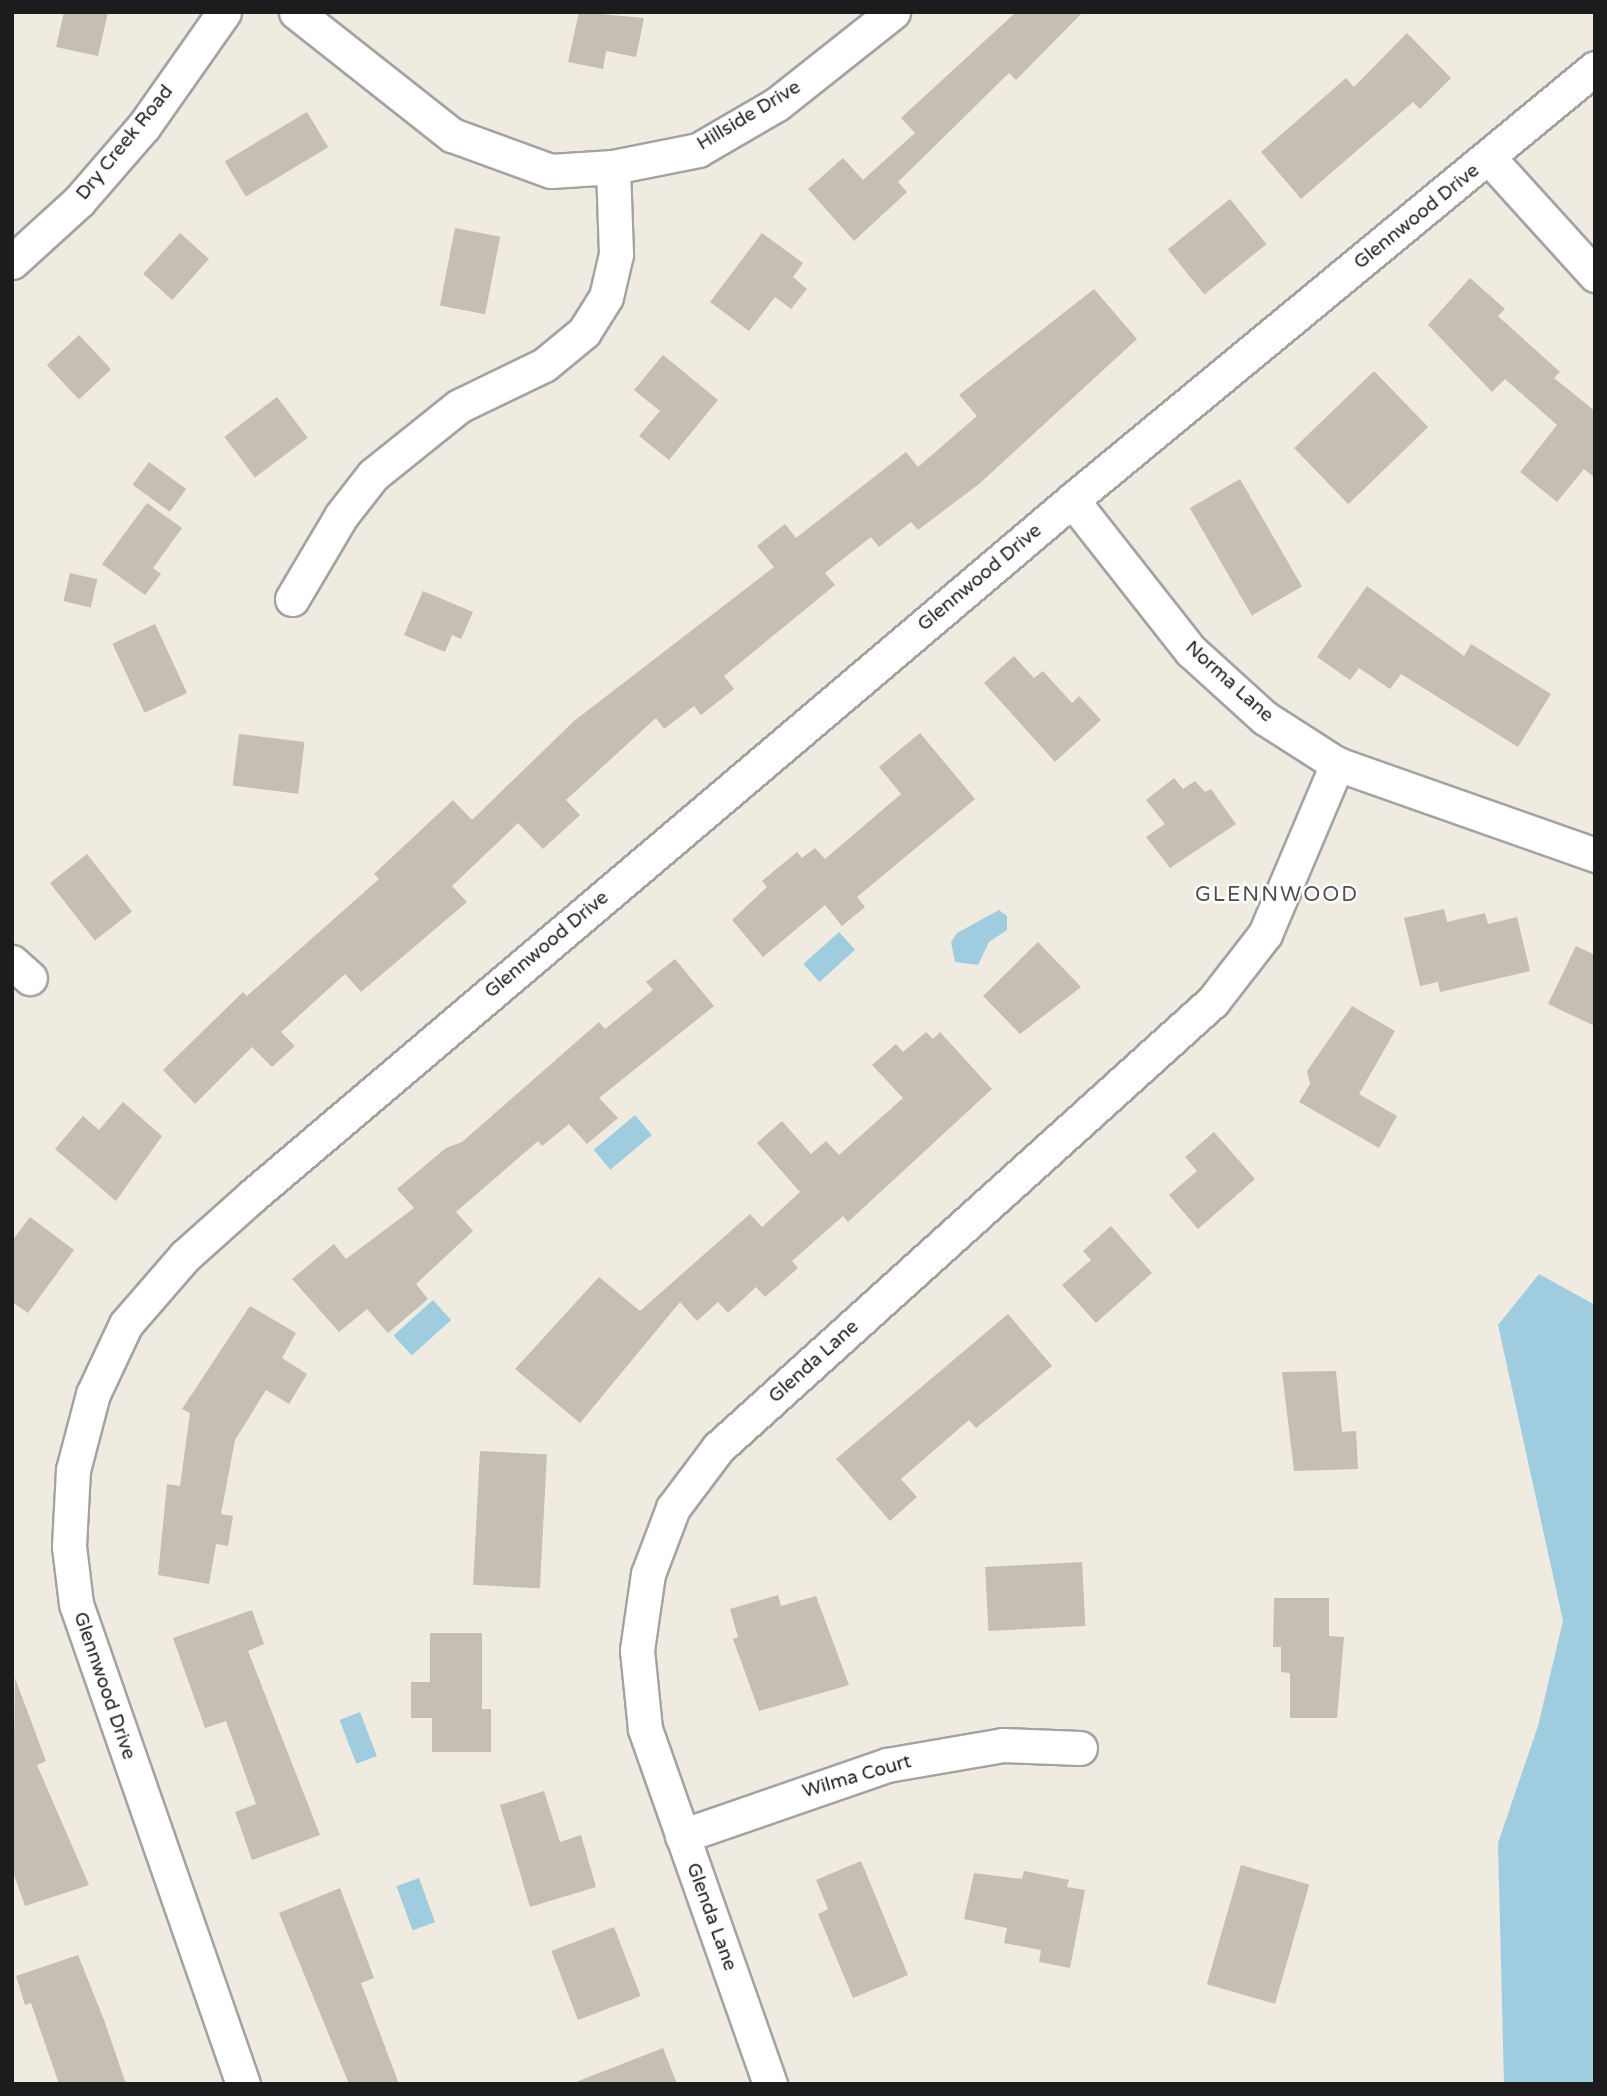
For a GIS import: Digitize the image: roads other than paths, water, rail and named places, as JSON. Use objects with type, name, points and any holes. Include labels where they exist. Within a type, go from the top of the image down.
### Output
[{"type":"street","name":"Dry Creek Road","points":[[12,262],[79,201],[145,126],[224,12]]},
{"type":"street","name":"Hillside Drive","points":[[296,12],[452,135],[551,171],[613,167],[698,150],[777,104],[893,12]]},
{"type":"street","name":"Glennwood Drive","points":[[243,2084],[76,1604],[69,1546],[73,1471],[93,1394],[126,1324],[184,1256],[252,1196],[1072,500],[1595,68]]},
{"type":"street","points":[[1489,158],[1595,275]]},
{"type":"street","points":[[292,599],[341,516],[373,475],[459,406],[544,365],[584,332],[606,297],[616,254],[613,167]]},
{"type":"street","name":"Norma Lane","points":[[1072,500],[1191,651],[1265,718],[1337,764],[1595,855]]},
{"type":"street","name":"Glenda Lane","points":[[770,2084],[645,1729],[637,1650],[648,1574],[673,1508],[718,1448],[1213,1001],[1265,934],[1337,764]]},
{"type":"street","name":"Wilma Court","points":[[682,1836],[887,1765],[1003,1745],[1080,1748]]},
{"type":"water","points":[[999,910],[1007,916],[1007,930],[989,942],[978,965],[955,962],[951,942],[957,933]]},
{"type":"water","points":[[839,932],[855,950],[819,982],[803,964]]},
{"type":"water","points":[[635,1115],[652,1135],[610,1170],[594,1150]]},
{"type":"water","points":[[1539,1274],[1595,1305],[1595,2084],[1504,2084],[1498,1843],[1538,1726],[1563,1621],[1498,1325]]},
{"type":"water","points":[[433,1300],[451,1320],[412,1356],[394,1335]]},
{"type":"water","points":[[360,1712],[377,1756],[356,1764],[339,1720]]},
{"type":"water","points":[[419,1878],[435,1922],[413,1930],[396,1886]]},
{"type":"district","name":"GLENNWOOD","points":[[1277,895]]}]
